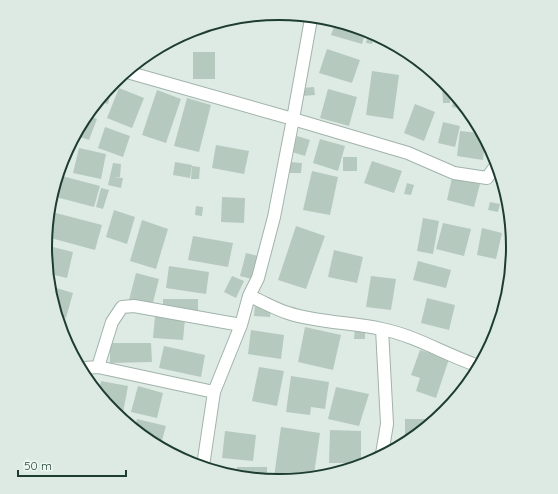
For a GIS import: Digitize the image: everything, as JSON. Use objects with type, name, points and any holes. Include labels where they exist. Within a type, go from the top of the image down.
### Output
[{"type":"street","points":[[204,461],[214,392],[258,278],[274,216],[310,22]]},
{"type":"street","points":[[132,74],[408,152],[454,173],[487,178],[492,170]]},
{"type":"street","points":[[250,296],[288,313],[345,324],[382,329],[420,340],[455,358],[474,364]]},
{"type":"street","points":[[98,367],[112,322],[122,307],[134,306],[241,325]]},
{"type":"street","points":[[382,329],[387,424],[384,448]]},
{"type":"street","points":[[87,368],[98,367],[214,392]]},
{"type":"building","points":[[334,27],[364,36],[362,44],[331,35]]},
{"type":"building","points":[[367,38],[373,40],[372,44],[366,43]]},
{"type":"building","points":[[327,49],[360,60],[352,83],[319,73]]},
{"type":"building","points":[[193,52],[215,52],[215,79],[193,79]]},
{"type":"building","points":[[372,71],[399,75],[393,119],[366,115]]},
{"type":"building","points":[[314,87],[315,95],[302,96],[301,88]]},
{"type":"building","points":[[119,88],[144,98],[132,128],[107,118]]},
{"type":"building","points":[[442,88],[450,96],[450,103],[443,103]]},
{"type":"building","points":[[328,89],[357,97],[349,126],[320,118]]},
{"type":"building","points":[[157,90],[181,99],[166,143],[142,135]]},
{"type":"building","points":[[110,95],[108,104],[104,103]]},
{"type":"building","points":[[187,98],[211,105],[199,152],[174,146]]},
{"type":"building","points":[[453,101],[458,108],[452,107]]},
{"type":"building","points":[[415,104],[435,112],[424,141],[404,133]]},
{"type":"building","points":[[93,117],[97,119],[89,140],[80,137]]},
{"type":"building","points":[[443,122],[460,126],[455,147],[438,143]]},
{"type":"building","points":[[105,127],[130,136],[123,157],[98,148]]},
{"type":"building","points":[[460,131],[475,133],[484,150],[483,160],[457,156]]},
{"type":"building","points":[[297,136],[310,140],[305,156],[292,152]]},
{"type":"building","points":[[320,139],[345,146],[338,171],[313,163]]},
{"type":"building","points":[[216,145],[249,151],[244,174],[212,168]]},
{"type":"building","points":[[79,148],[106,154],[101,179],[73,173]]},
{"type":"building","points":[[343,157],[357,157],[357,171],[343,171]]},
{"type":"building","points":[[372,161],[402,171],[394,193],[364,183]]},
{"type":"building","points":[[175,162],[192,165],[190,178],[173,175]]},
{"type":"building","points":[[290,162],[302,163],[301,173],[290,173]]},
{"type":"building","points":[[113,163],[121,164],[120,177],[114,177],[123,178],[121,188],[108,185]]},
{"type":"building","points":[[192,166],[200,167],[199,179],[191,179]]},
{"type":"building","points":[[312,171],[338,177],[330,215],[303,210]]},
{"type":"building","points":[[63,176],[100,186],[94,207],[57,197]]},
{"type":"building","points":[[452,178],[480,184],[474,207],[447,200]]},
{"type":"building","points":[[407,183],[414,185],[411,195],[404,194]]},
{"type":"building","points":[[101,188],[109,190],[103,209],[96,207]]},
{"type":"building","points":[[222,197],[245,198],[244,223],[221,222]]},
{"type":"building","points":[[490,202],[500,204],[498,212],[488,210]]},
{"type":"building","points":[[196,206],[203,207],[202,216],[195,215]]},
{"type":"building","points":[[114,210],[135,217],[127,244],[106,237]]},
{"type":"building","points":[[55,213],[102,225],[95,250],[52,238]]},
{"type":"building","points":[[423,218],[439,221],[433,254],[417,251]]},
{"type":"building","points":[[142,220],[168,229],[156,269],[130,261]]},
{"type":"building","points":[[443,223],[471,229],[464,256],[436,249]]},
{"type":"building","points":[[296,226],[325,236],[306,289],[278,280]]},
{"type":"building","points":[[482,228],[502,233],[496,259],[477,255]]},
{"type":"building","points":[[193,236],[233,243],[228,267],[188,260]]},
{"type":"building","points":[[52,247],[73,252],[67,278],[54,275]]},
{"type":"building","points":[[334,250],[363,257],[357,283],[328,277]]},
{"type":"building","points":[[246,253],[258,256],[252,279],[240,276]]},
{"type":"building","points":[[418,261],[451,270],[446,288],[413,280]]},
{"type":"building","points":[[169,266],[209,272],[206,294],[166,288]]},
{"type":"building","points":[[136,273],[159,279],[152,306],[129,300]]},
{"type":"building","points":[[232,276],[244,281],[236,298],[224,292]]},
{"type":"building","points":[[371,276],[396,279],[391,310],[366,307]]},
{"type":"building","points":[[56,288],[73,293],[66,318],[63,317]]},
{"type":"building","points":[[427,298],[455,305],[449,330],[421,323]]},
{"type":"building","points":[[163,299],[198,299],[198,311],[163,311]]},
{"type":"building","points":[[255,305],[271,306],[270,317],[254,316]]},
{"type":"building","points":[[155,316],[185,319],[183,340],[153,338]]},
{"type":"building","points":[[305,327],[341,335],[333,370],[298,362]]},
{"type":"building","points":[[355,328],[365,329],[365,339],[354,339]]},
{"type":"building","points":[[251,330],[284,335],[281,359],[248,354]]},
{"type":"building","points":[[110,343],[151,343],[152,362],[110,363]]},
{"type":"building","points":[[164,346],[205,355],[201,377],[159,368]]},
{"type":"building","points":[[420,350],[449,359],[436,398],[416,391],[420,378],[411,375]]},
{"type":"building","points":[[259,367],[284,371],[277,406],[252,401]]},
{"type":"building","points":[[291,376],[329,382],[325,409],[311,407],[310,415],[286,412]]},
{"type":"building","points":[[101,381],[128,386],[123,413],[108,397],[100,386]]},
{"type":"building","points":[[138,386],[163,393],[157,418],[131,412]]},
{"type":"building","points":[[336,387],[369,394],[359,426],[328,419]]},
{"type":"building","points":[[137,419],[166,426],[162,442],[153,436],[136,423]]},
{"type":"building","points":[[405,419],[428,419],[417,427],[405,436]]},
{"type":"building","points":[[281,427],[320,433],[314,471],[294,474],[274,474]]},
{"type":"building","points":[[330,430],[361,431],[361,459],[345,464],[329,463]]},
{"type":"building","points":[[225,431],[256,435],[253,461],[222,458]]},
{"type":"building","points":[[237,467],[267,467],[267,474],[264,474],[237,470]]}]
